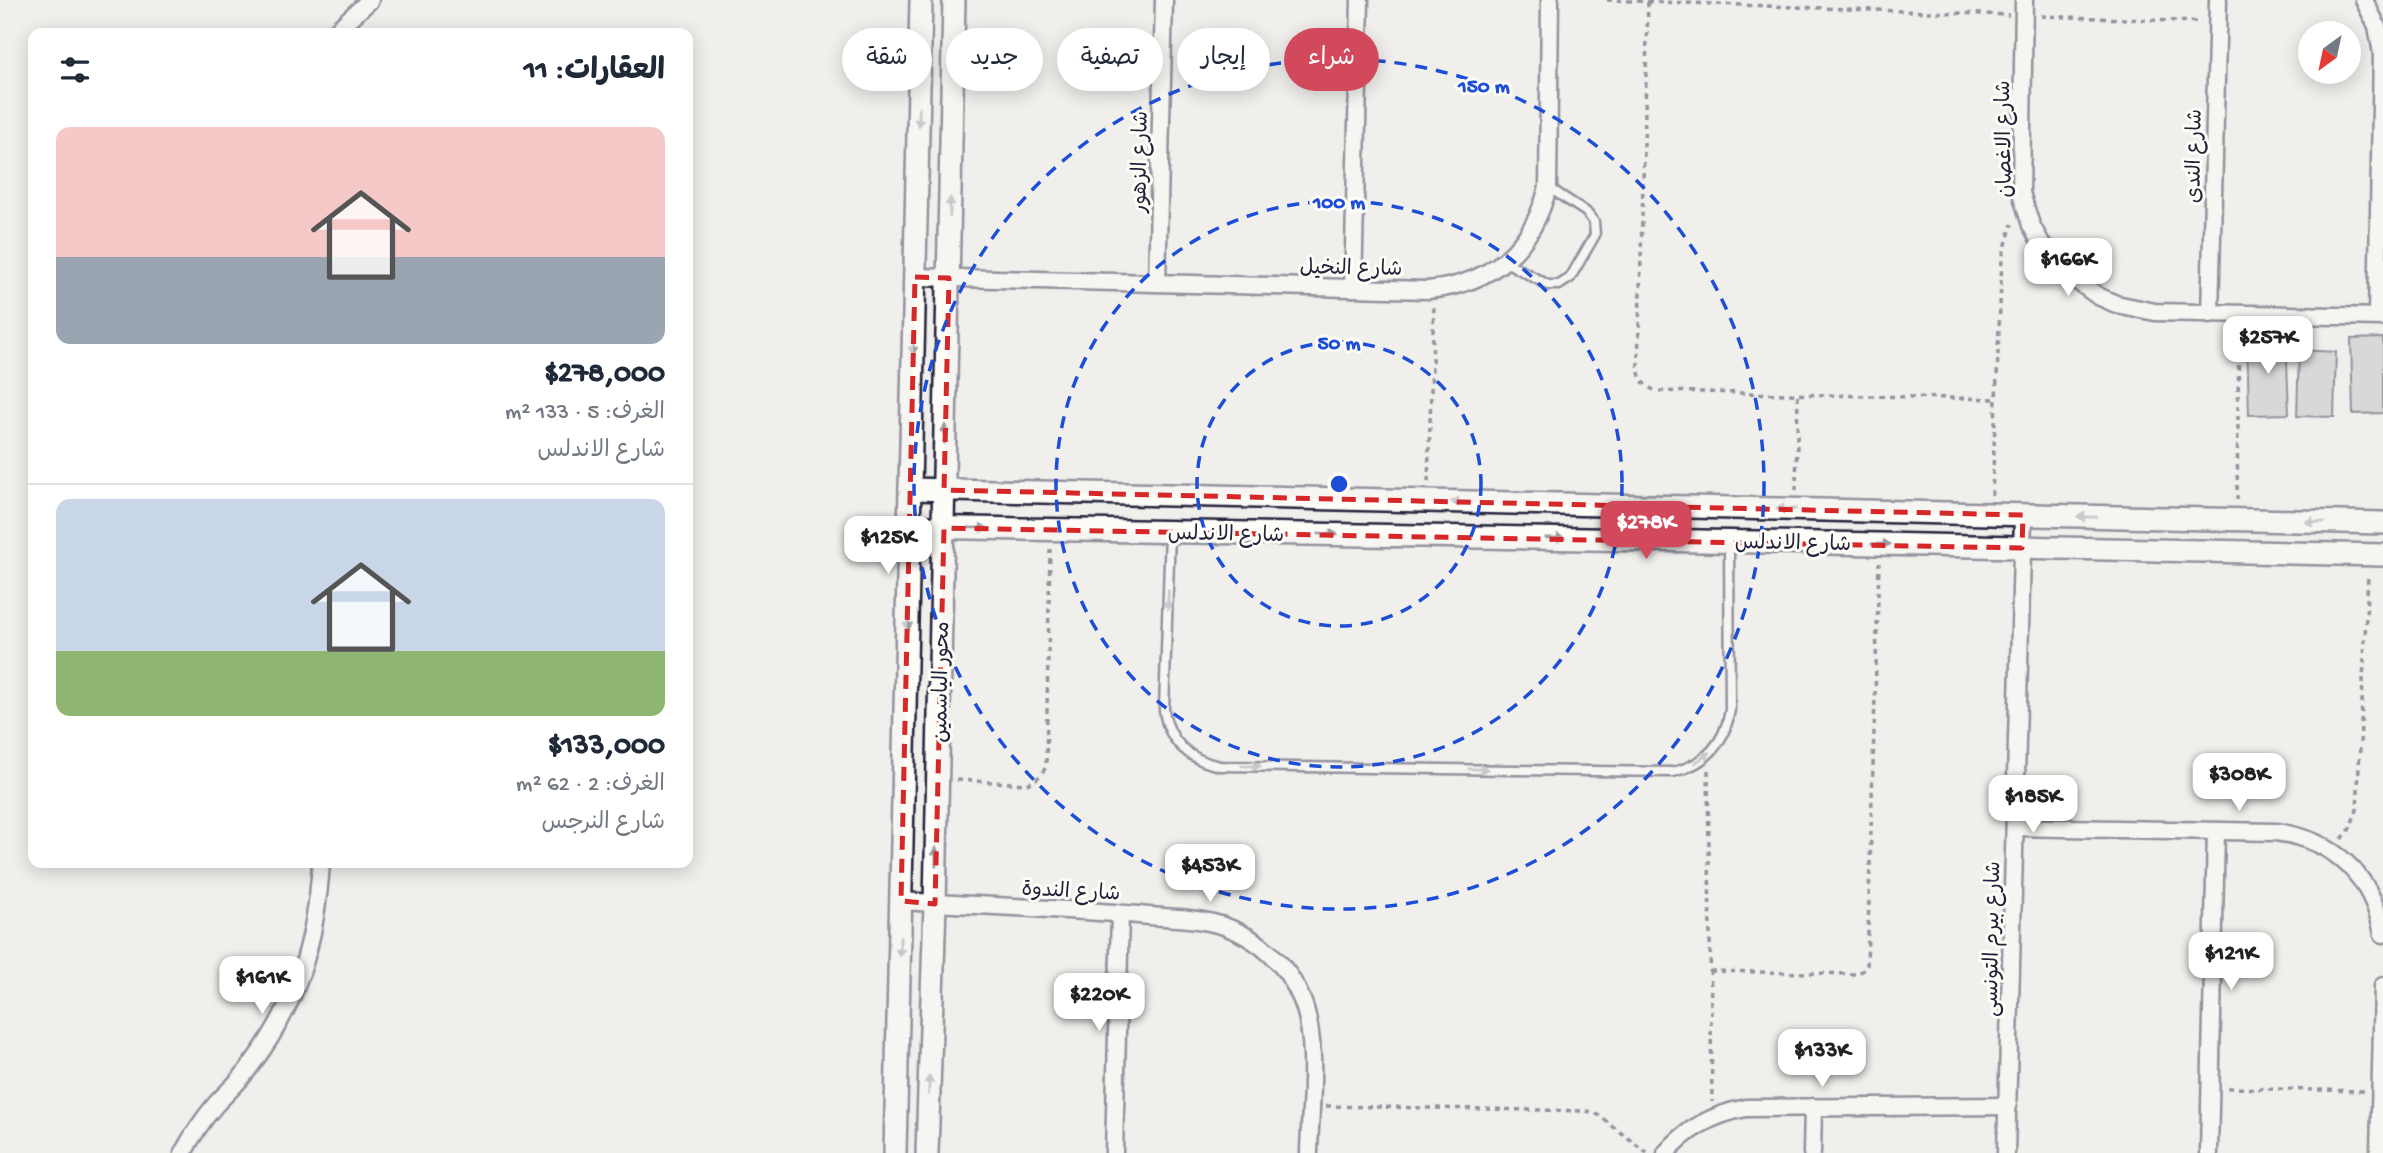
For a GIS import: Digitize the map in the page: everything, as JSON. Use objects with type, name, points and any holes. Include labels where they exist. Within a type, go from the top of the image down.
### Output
[{"type":"street","points":[[339,28],[370,0]]},
{"type":"street","name":"محور الياسمين","points":[[895,1153],[921,0]]},
{"type":"street","name":"محور الياسمين","points":[[927,1153],[944,528],[954,0]]},
{"type":"street","name":"شارع الزهور","points":[[1157,283],[1164,0]]},
{"type":"street","points":[[1353,288],[1360,0]]},
{"type":"street","name":"شارع النخيل","points":[[915,277],[1434,289],[1461,285],[1476,279],[1504,261],[1528,236],[1548,187],[1550,0]]},
{"type":"street","name":"شارع الندى","points":[[2210,314],[2218,0]]},
{"type":"street","points":[[2364,0],[2377,26],[2382,54],[2380,316]]},
{"type":"street","name":"شارع الاغصان","points":[[2024,8],[2021,193],[2024,207],[2041,243],[2066,273],[2098,296],[2116,304],[2155,312],[2380,316]]},
{"type":"street","name":"شارع الاندلس","points":[[910,489],[2383,523]]},
{"type":"street","name":"شارع بيرم التونسى","points":[[2006,1153],[2023,515]]},
{"type":"street","name":"شارع الاندلس","points":[[910,527],[2376,555]]},
{"type":"street","points":[[2014,827],[2216,831],[2290,834],[2304,838],[2330,850],[2352,869],[2370,892],[2383,934]]},
{"type":"street","points":[[2209,1153],[2216,831]]},
{"type":"street","points":[[183,1153],[215,1105],[248,1069],[281,1020],[304,966],[318,909],[321,868]]},
{"type":"street","name":"شارع الندوة","points":[[901,901],[1206,922],[1252,939],[1277,960],[1296,986],[1307,1015],[1311,1045],[1309,1153]]},
{"type":"street","points":[[1114,1153],[1120,914]]},
{"type":"street","points":[[2379,1153],[2383,986]]},
{"type":"street","points":[[1667,1153],[1682,1137],[1712,1118],[1746,1108],[2008,1106]]},
{"type":"street","points":[[1812,1153],[1813,1107]]},
{"type":"lane","points":[[1504,261],[1548,285],[1559,285],[1570,278],[1595,235],[1594,222],[1586,212],[1548,187]]},
{"type":"lane","points":[[1170,532],[1165,720],[1174,739],[1189,755],[1220,766],[1673,772],[1686,769],[1708,756],[1723,735],[1730,710],[1729,541]]},
{"type":"path","points":[[1607,0],[2024,8],[2217,22]]},
{"type":"path","points":[[1648,2],[1638,366],[1640,379],[1648,388],[1658,391],[1996,399]]},
{"type":"path","points":[[1991,514],[2002,258],[2010,227],[2024,207]]},
{"type":"path","points":[[1427,501],[1434,289]]},
{"type":"path","points":[[2237,520],[2239,314]]},
{"type":"path","points":[[1796,510],[1798,394]]},
{"type":"path","points":[[937,779],[1027,784],[1034,782],[1044,772],[1050,530]]},
{"type":"path","points":[[1710,971],[1856,974],[1864,970],[1867,964],[1879,544]]},
{"type":"path","points":[[2330,850],[2344,838],[2357,810],[2376,555]]},
{"type":"path","points":[[1708,756],[1712,1118]]},
{"type":"path","points":[[2210,1087],[2381,1092]]},
{"type":"path","points":[[1310,1105],[1587,1111],[1597,1114],[1647,1153]]},
{"type":"highlighted area","points":[[915,277],[949,278],[944,490],[2023,515],[2022,548],[944,528],[935,904],[901,901]]},
{"type":"building","points":[[2286,336],[2289,414],[2249,415],[2247,337]]},
{"type":"building","points":[[2383,338],[2383,413],[2353,414],[2351,339]]},
{"type":"building","points":[[2299,350],[2336,352],[2334,417],[2297,416]]}]
